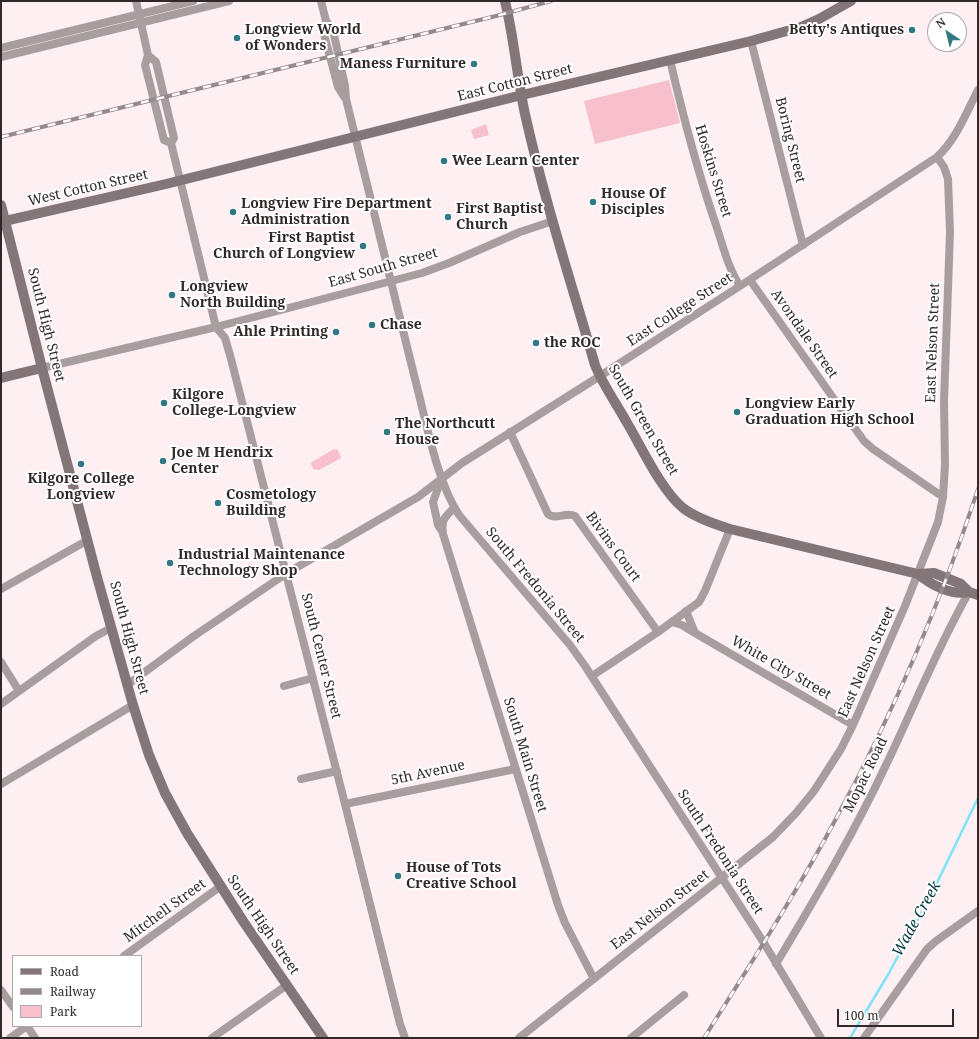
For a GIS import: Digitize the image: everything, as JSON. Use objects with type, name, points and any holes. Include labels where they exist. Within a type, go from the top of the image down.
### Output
[{"type":"main road","name":"East Cotton Street","points":[[181,180],[522,95],[751,41],[801,27],[851,1]]},
{"type":"main road","name":"South Green Street","points":[[506,6],[512,32],[522,95],[536,159],[595,365],[661,482],[675,501],[690,513],[730,529],[918,574],[934,573],[961,584],[974,594]]},
{"type":"main road","name":"West Cotton Street","points":[[3,222],[181,180]]},
{"type":"main road","name":"South High Street","points":[[1,205],[3,222],[111,628],[149,755],[170,802],[187,834],[323,1038]]},
{"type":"main road","points":[[1,378],[42,368]]},
{"type":"street","points":[[136,1],[148,55]]},
{"type":"street","points":[[1,48],[193,1]]},
{"type":"street","points":[[1,57],[229,1]]},
{"type":"street","name":"South Fredonia Street","points":[[321,1],[326,21],[324,32],[334,56],[338,87],[346,99],[390,282],[442,478],[454,508],[464,522],[570,645],[592,676],[776,964],[821,1038]]},
{"type":"street","name":"Boring Street","points":[[751,41],[803,245]]},
{"type":"street","name":"South Center Street","points":[[171,144],[164,140],[145,65],[148,55],[156,62],[174,138],[171,144],[216,327],[225,338],[287,573],[400,1024],[405,1038]]},
{"type":"street","name":"Hoskins Street","points":[[670,60],[692,150],[703,186],[731,271],[740,286]]},
{"type":"street","name":"East College Street","points":[[127,685],[194,636],[287,573],[418,497],[457,466],[750,280],[937,157],[945,150],[954,137],[978,90]]},
{"type":"street","name":"East Nelson Street","points":[[519,1038],[773,837],[796,813],[824,778],[853,725],[905,606],[937,527],[943,497],[945,465],[944,393],[950,232],[948,179],[944,167],[937,157]]},
{"type":"street","name":"East South Street","points":[[42,368],[216,327],[390,282],[434,269],[520,232],[553,221]]},
{"type":"street","name":"Avondale Street","points":[[750,280],[864,441],[883,457],[943,497]]},
{"type":"street","name":"Bivins Court","points":[[510,432],[548,514],[554,516],[569,514],[575,516],[658,632]]},
{"type":"street","name":"South Main Street","points":[[442,478],[434,498],[433,505],[438,525],[443,534]]},
{"type":"street","name":"South Main Street","points":[[454,508],[443,519],[443,534],[558,905],[594,979]]},
{"type":"street","points":[[592,676],[658,632],[699,602],[730,529]]},
{"type":"street","points":[[1,589],[88,540]]},
{"type":"street","name":"Mopac Road","points":[[776,964],[822,888],[886,765],[947,632],[974,594]]},
{"type":"street","points":[[686,611],[695,632]]},
{"type":"street","name":"White City Street","points":[[672,622],[682,625],[695,632],[853,725]]},
{"type":"street","points":[[1,704],[96,636],[111,628]]},
{"type":"street","points":[[1,662],[19,691]]},
{"type":"street","points":[[284,686],[313,678]]},
{"type":"street","points":[[1,784],[133,705]]},
{"type":"street","name":"5th Avenue","points":[[345,804],[515,769]]},
{"type":"street","points":[[301,779],[337,771]]},
{"type":"street","name":"Mitchell Street","points":[[125,955],[221,886]]},
{"type":"street","points":[[864,1038],[924,953],[936,941],[978,911]]},
{"type":"street","points":[[212,1038],[287,985]]},
{"type":"street","points":[[1,990],[12,1005]]},
{"type":"street","points":[[631,1038],[684,995]]},
{"type":"street","points":[[10,1038],[26,1027]]},
{"type":"street","points":[[28,1027],[35,1038]]},
{"type":"green space","points":[[669,80],[680,123],[595,144],[584,101]]},
{"type":"green space","points":[[486,124],[489,135],[474,139],[471,130]]},
{"type":"green space","points":[[334,449],[338,450],[341,458],[319,470],[313,469],[311,464],[312,462]]},
{"type":"waterway","name":"Wade Creek","points":[[850,1038],[889,973],[934,889],[978,798]]},
{"type":"railway","points":[[1,137],[496,16],[551,1]]},
{"type":"railway","points":[[704,1038],[790,900],[859,776],[915,655],[964,531],[978,489]]},
{"type":"place","name":"Betty's Antiques","points":[[912,30]]},
{"type":"place","name":"Longview World of Wonders","points":[[237,38]]},
{"type":"place","name":"Maness Furniture","points":[[474,64]]},
{"type":"place","name":"Wee Learn Center","points":[[444,161]]},
{"type":"place","name":"House Of Disciples","points":[[593,202]]},
{"type":"place","name":"Longview Fire Department Administration","points":[[233,212]]},
{"type":"place","name":"First Baptist Church","points":[[448,217]]},
{"type":"place","name":"First Baptist Church of Longview","points":[[363,246]]},
{"type":"place","name":"Longview North Building","points":[[172,295]]},
{"type":"place","name":"Chase","points":[[372,325]]},
{"type":"place","name":"Ahle Printing","points":[[336,332]]},
{"type":"place","name":"the ROC","points":[[536,343]]},
{"type":"place","name":"Kilgore College-Longview","points":[[164,403]]},
{"type":"place","name":"Longview Early Graduation High School","points":[[737,412]]},
{"type":"place","name":"The Northcutt House","points":[[387,432]]},
{"type":"place","name":"Joe M Hendrix Center","points":[[163,461]]},
{"type":"place","name":"Kilgore College Longview","points":[[81,464]]},
{"type":"place","name":"Cosmetology Building","points":[[218,503]]},
{"type":"place","name":"Industrial Maintenance Technology Shop","points":[[170,563]]},
{"type":"place","name":"House of Tots Creative School","points":[[398,876]]}]
